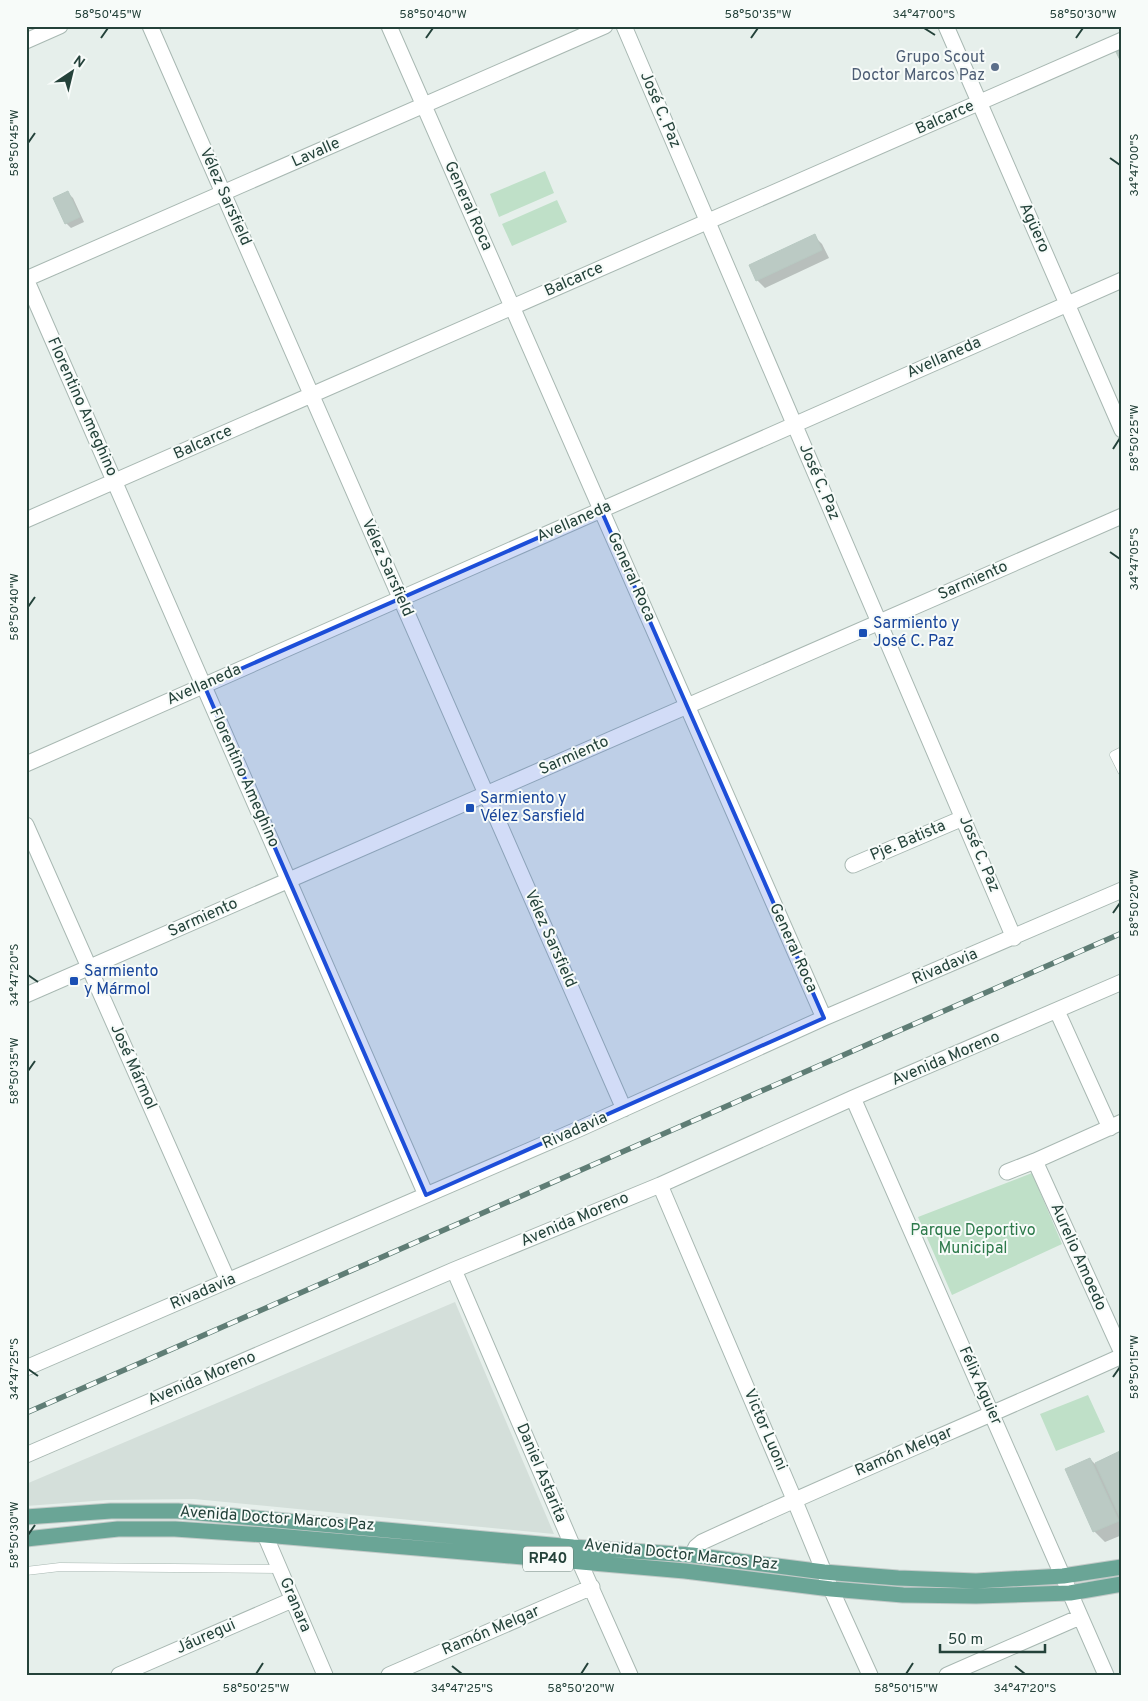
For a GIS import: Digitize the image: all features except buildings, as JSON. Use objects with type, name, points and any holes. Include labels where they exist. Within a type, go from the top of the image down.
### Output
[{"type":"main road","name":"Avenida Doctor Marcos Paz","points":[[26,1517],[111,1511],[178,1511],[573,1547],[692,1555],[824,1572],[898,1578],[976,1580],[1063,1576],[1122,1566]]},
{"type":"main road","name":"Avenida Doctor Marcos Paz","points":[[26,1539],[118,1529],[175,1529],[685,1571],[831,1589],[904,1595],[967,1596],[1070,1593],[1122,1584]]},
{"type":"street","points":[[26,41],[60,26]]},
{"type":"street","name":"Vélez Sarsfield","points":[[150,26],[624,1109]]},
{"type":"street","name":"General Roca","points":[[389,26],[824,1018]]},
{"type":"street","name":"Lavalle","points":[[26,279],[605,26]]},
{"type":"street","name":"José C. Paz","points":[[624,26],[1014,938]]},
{"type":"street","name":"Agüero","points":[[946,26],[1122,430]]},
{"type":"street","name":"Balcarce","points":[[26,520],[1122,40]]},
{"type":"street","name":"Florentino Ameghino","points":[[26,279],[426,1195]]},
{"type":"street","name":"Avellaneda","points":[[26,764],[1122,280]]},
{"type":"street","name":"Sarmiento","points":[[26,995],[1122,516]]},
{"type":"street","name":"Pje. Batista","points":[[853,865],[963,818]]},
{"type":"street","name":"José Mármol","points":[[26,825],[228,1281]]},
{"type":"street","name":"Rivadavia","points":[[27,1367],[624,1109],[824,1018],[1122,890]]},
{"type":"street","name":"Avenida Moreno","points":[[26,1455],[454,1270],[660,1185],[853,1098],[1122,982]]},
{"type":"street","points":[[1007,1172],[1116,1125],[1057,1011]]},
{"type":"street","name":"Félix Aguier","points":[[853,1098],[1106,1675]]},
{"type":"street","name":"Aurelio Amoedo","points":[[1035,1161],[1122,1355]]},
{"type":"street","name":"Victor Luoni","points":[[660,1185],[831,1589],[870,1675]]},
{"type":"street","name":"Daniel Astarita","points":[[454,1270],[630,1675]]},
{"type":"street","name":"Ramón Melgar","points":[[692,1555],[696,1547],[702,1542],[794,1499],[993,1414],[1122,1355]]},
{"type":"street","name":"Granara","points":[[265,1535],[325,1675]]},
{"type":"street","name":"Ramón Melgar","points":[[390,1675],[592,1587]]},
{"type":"street","name":"Jáuregui","points":[[119,1675],[292,1600]]},
{"type":"street","points":[[947,1675],[1080,1617]]},
{"type":"lane","points":[[1122,751],[1114,754],[1122,771]]},
{"type":"lane","points":[[26,1571],[60,1567],[279,1569]]},
{"type":"highlighted area","points":[[601,510],[824,1018],[426,1195],[204,685]]},
{"type":"shaded area","points":[[455,1302],[554,1534],[194,1499],[107,1500],[26,1506],[26,1484]]},
{"type":"green space","points":[[545,171],[554,193],[499,217],[490,194]]},
{"type":"green space","points":[[557,200],[567,222],[512,246],[502,224]]},
{"type":"green space","name":"Parque Deportivo Municipal","points":[[1032,1173],[1062,1244],[952,1295],[918,1217]]},
{"type":"green space","points":[[1088,1395],[1105,1432],[1056,1451],[1040,1414]]},
{"type":"railway","points":[[26,1413],[1122,933]]},
{"type":"place","name":"Grupo Scout Doctor Marcos Paz","points":[[995,67]]},
{"type":"place","name":"Sarmiento y José C. Paz","points":[[863,633]]},
{"type":"place","name":"Sarmiento y Vélez Sarsfield","points":[[470,808]]},
{"type":"place","name":"Sarmiento y Mármol","points":[[74,981]]}]
